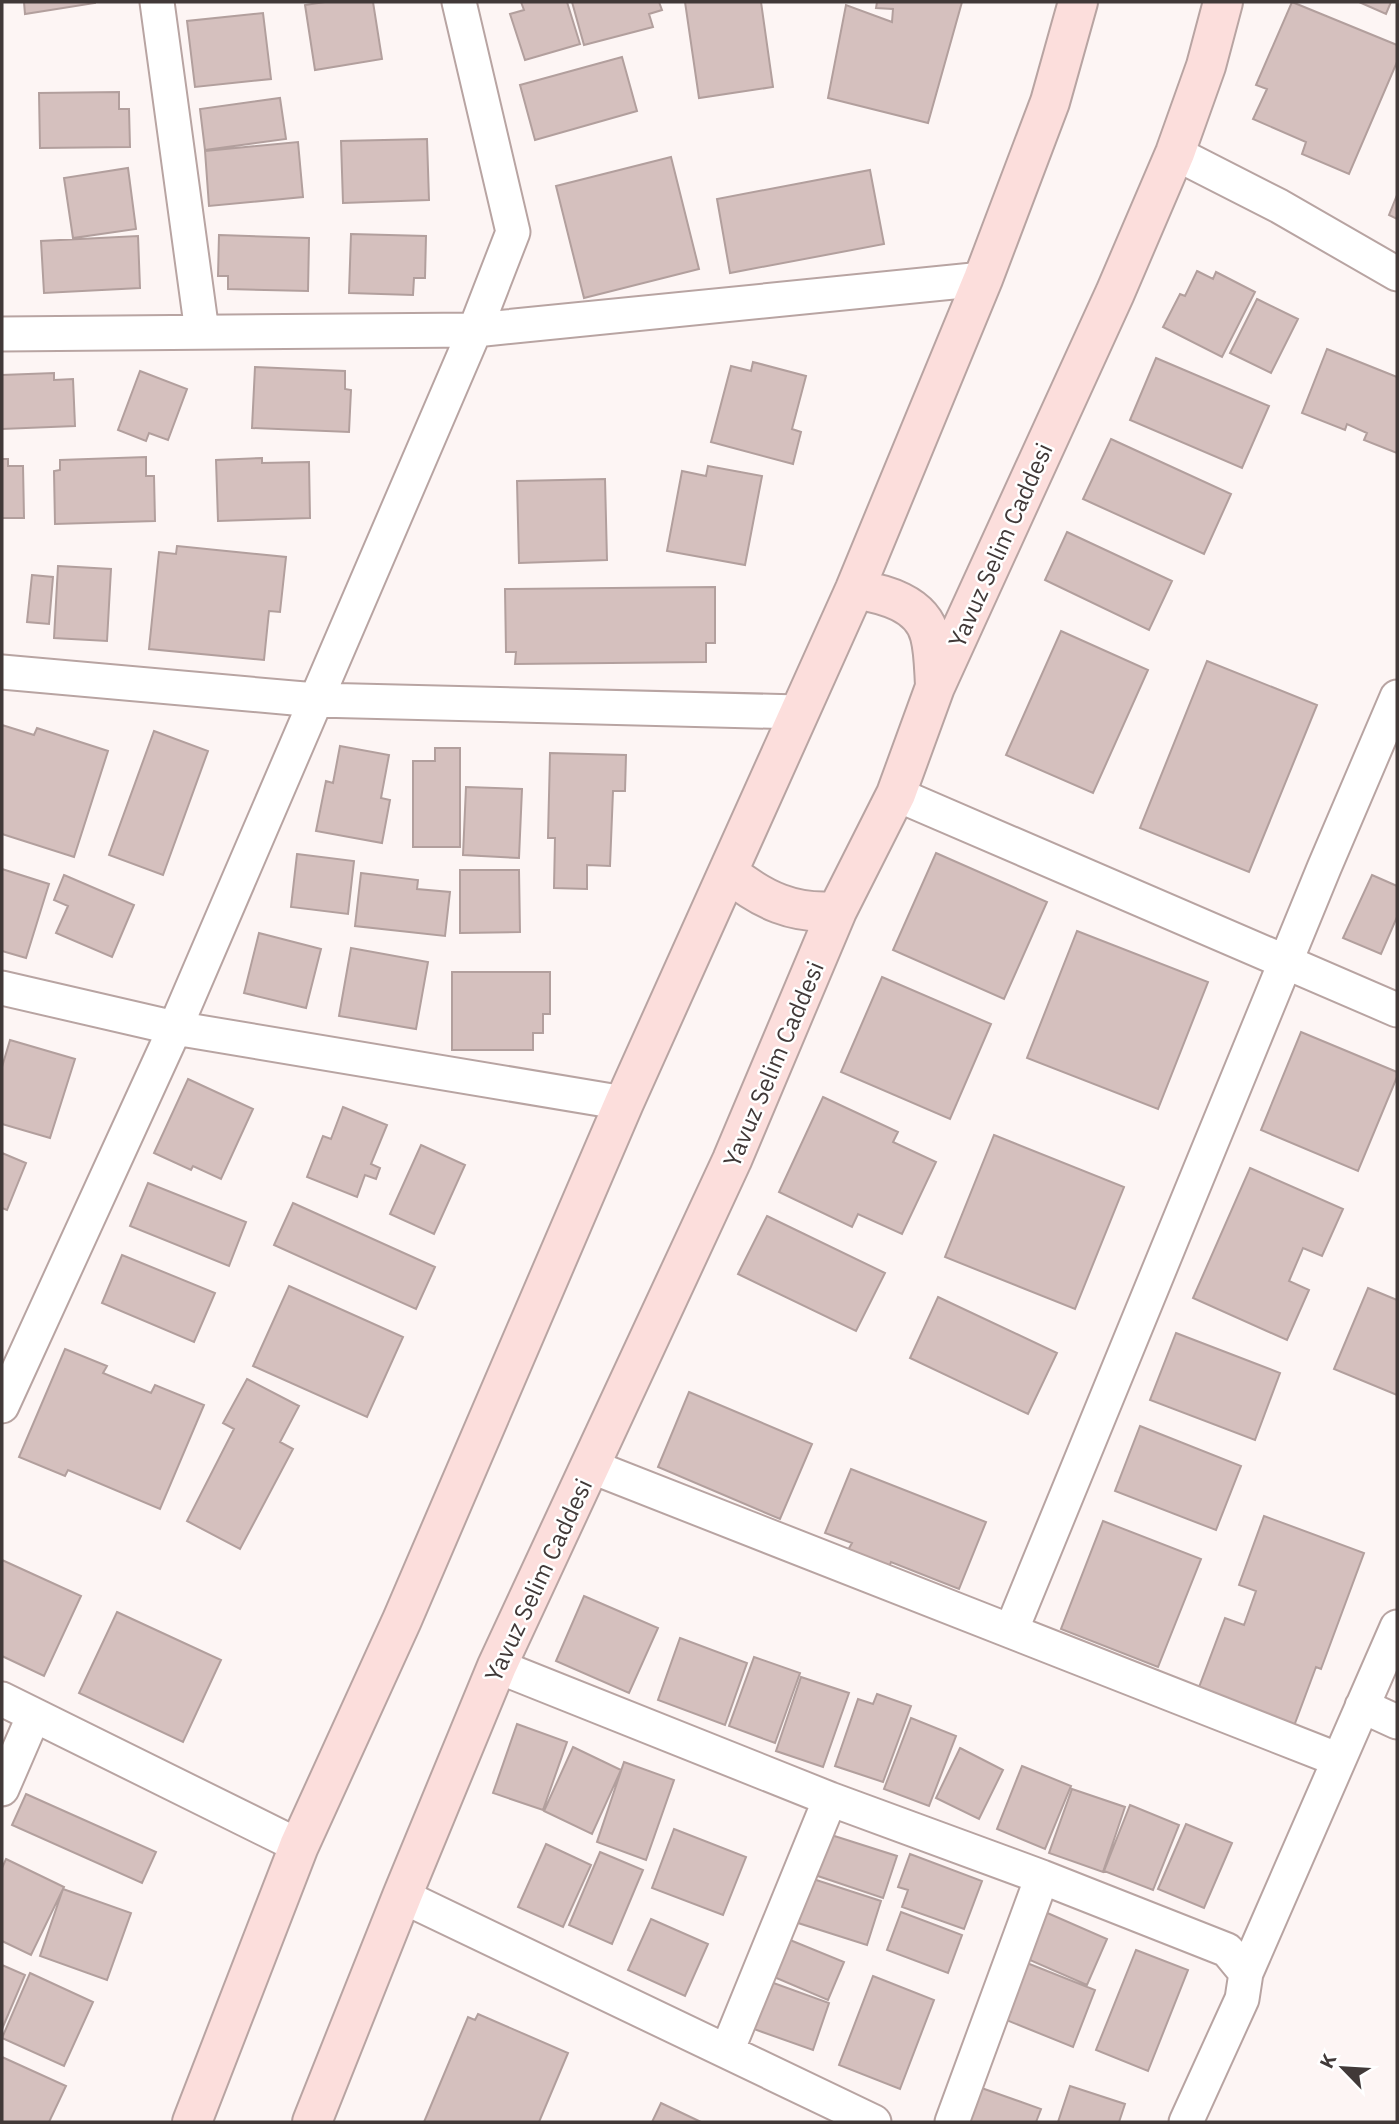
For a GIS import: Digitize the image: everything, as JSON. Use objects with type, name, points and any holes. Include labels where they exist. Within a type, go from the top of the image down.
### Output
[{"type":"main road","points":[[192,2122],[299,1846],[402,1620],[624,1103],[855,589],[983,279],[1051,102],[1078,2]]},
{"type":"main road","name":"Yavuz Selim Caddesi","points":[[312,2122],[497,1666],[732,1160],[837,911],[896,794],[936,687],[1115,293],[1175,153],[1206,66],[1223,2]]},
{"type":"main road","points":[[855,589],[883,594],[909,607],[922,618],[930,635],[936,687]]},
{"type":"main road","points":[[729,873],[762,897],[787,908],[819,913],[837,911]]},
{"type":"street","points":[[157,2],[202,332]]},
{"type":"street","points":[[2,1406],[175,1028],[475,330],[513,232],[459,2]]},
{"type":"street","points":[[1175,153],[1279,206],[1397,274]]},
{"type":"street","points":[[2,334],[475,330],[983,279]]},
{"type":"street","points":[[2,672],[316,700],[799,712]]},
{"type":"street","points":[[1011,1631],[1397,697]]},
{"type":"street","points":[[896,794],[1397,1010]]},
{"type":"street","points":[[2,988],[175,1028],[624,1103]]},
{"type":"street","points":[[590,1466],[1339,1760]]},
{"type":"street","points":[[1186,2122],[1242,1999],[1246,1973],[1397,1627]]},
{"type":"street","points":[[497,1666],[830,1798],[1227,1950],[1246,1973]]},
{"type":"street","points":[[2,1699],[299,1846]]},
{"type":"street","points":[[1362,1706],[1397,1722]]},
{"type":"street","points":[[2,1789],[34,1715]]},
{"type":"street","points":[[727,2051],[830,1798]]},
{"type":"street","points":[[951,2122],[1042,1877]]},
{"type":"street","points":[[402,1896],[874,2122]]},
{"type":"building","points":[[24,2],[95,2],[95,3],[25,14]]},
{"type":"building","points":[[325,2],[373,2],[382,59],[315,70],[305,5]]},
{"type":"building","points":[[521,2],[567,2],[580,44],[525,60],[510,14],[524,10]]},
{"type":"building","points":[[572,2],[659,2],[662,10],[649,14],[653,27],[584,45]]},
{"type":"building","points":[[685,2],[761,2],[773,87],[699,98]]},
{"type":"building","points":[[877,2],[962,2],[928,123],[828,98],[846,5],[892,22],[893,9],[876,8]]},
{"type":"building","points":[[1292,2],[1397,45],[1397,62],[1349,174],[1302,154],[1306,142],[1253,119],[1267,89],[1256,85]]},
{"type":"building","points":[[1359,2],[1391,2],[1386,14]]},
{"type":"building","points":[[263,13],[271,79],[195,87],[187,21]]},
{"type":"building","points":[[622,57],[637,111],[535,140],[520,85]]},
{"type":"building","points":[[119,92],[119,109],[129,109],[130,147],[40,148],[39,93]]},
{"type":"building","points":[[280,98],[286,139],[205,150],[200,109]]},
{"type":"building","points":[[427,139],[429,200],[343,203],[341,141]]},
{"type":"building","points":[[298,142],[303,197],[209,206],[205,151]]},
{"type":"building","points":[[671,157],[699,269],[584,298],[556,186]]},
{"type":"building","points":[[128,168],[136,229],[73,238],[64,178]]},
{"type":"building","points":[[870,170],[884,244],[730,273],[717,199]]},
{"type":"building","points":[[1397,195],[1397,219],[1389,215]]},
{"type":"building","points":[[351,234],[426,236],[425,278],[414,278],[413,295],[349,293]]},
{"type":"building","points":[[219,235],[309,238],[308,291],[228,289],[228,276],[218,276]]},
{"type":"building","points":[[138,236],[140,288],[44,293],[41,241]]},
{"type":"building","points":[[1197,271],[1213,279],[1216,272],[1255,292],[1222,357],[1163,327],[1180,294],[1185,296]]},
{"type":"building","points":[[1257,299],[1298,319],[1271,373],[1230,353]]},
{"type":"building","points":[[1327,349],[1397,377],[1397,453],[1364,440],[1367,433],[1347,424],[1345,430],[1302,413]]},
{"type":"building","points":[[1156,358],[1269,406],[1242,468],[1130,420]]},
{"type":"building","points":[[753,362],[806,376],[792,429],[801,432],[793,464],[711,442],[731,366],[751,371]]},
{"type":"building","points":[[255,367],[345,371],[345,389],[351,390],[349,432],[252,428]]},
{"type":"building","points":[[140,371],[187,389],[168,440],[149,433],[146,441],[118,430]]},
{"type":"building","points":[[54,373],[54,380],[73,379],[75,426],[2,429],[2,375]]},
{"type":"building","points":[[1111,439],[1231,494],[1204,554],[1083,499]]},
{"type":"building","points":[[146,457],[146,476],[154,476],[155,521],[55,524],[54,471],[60,470],[60,460]]},
{"type":"building","points":[[262,458],[262,463],[309,462],[310,518],[218,521],[216,460]]},
{"type":"building","points":[[2,459],[8,459],[8,466],[23,466],[24,518],[2,518]]},
{"type":"building","points":[[708,466],[762,476],[745,565],[667,551],[682,471],[706,476]]},
{"type":"building","points":[[605,479],[607,560],[519,563],[517,481]]},
{"type":"building","points":[[1067,532],[1172,581],[1149,630],[1045,580]]},
{"type":"building","points":[[177,546],[286,557],[280,612],[269,611],[264,660],[149,649],[159,552],[176,554]]},
{"type":"building","points":[[58,566],[111,569],[107,641],[54,638]]},
{"type":"building","points":[[32,575],[53,577],[49,624],[27,622]]},
{"type":"building","points":[[715,587],[715,643],[706,643],[706,662],[515,664],[516,652],[506,652],[505,589]]},
{"type":"building","points":[[1061,631],[1148,670],[1093,793],[1006,755]]},
{"type":"building","points":[[1207,661],[1317,705],[1249,872],[1140,828]]},
{"type":"building","points":[[2,725],[34,735],[37,728],[108,751],[74,857],[2,834]]},
{"type":"building","points":[[154,731],[208,751],[163,875],[109,855]]},
{"type":"building","points":[[340,746],[389,755],[381,798],[390,800],[382,843],[316,831],[326,781],[333,783]]},
{"type":"building","points":[[435,748],[460,748],[460,847],[413,847],[413,761],[435,761]]},
{"type":"building","points":[[550,753],[626,755],[625,791],[613,791],[610,866],[587,865],[587,889],[554,888],[555,838],[548,838]]},
{"type":"building","points":[[466,787],[522,789],[519,858],[463,855]]},
{"type":"building","points":[[936,853],[1047,902],[1004,999],[893,950]]},
{"type":"building","points":[[297,854],[354,861],[348,914],[291,907]]},
{"type":"building","points":[[2,869],[49,884],[26,958],[2,951]]},
{"type":"building","points":[[460,870],[519,870],[520,932],[460,933]]},
{"type":"building","points":[[361,873],[418,880],[417,889],[450,892],[445,936],[355,926]]},
{"type":"building","points":[[64,875],[134,905],[112,957],[56,933],[68,906],[54,900]]},
{"type":"building","points":[[1372,875],[1397,886],[1397,917],[1381,954],[1343,938]]},
{"type":"building","points":[[1077,931],[1208,982],[1158,1109],[1027,1058]]},
{"type":"building","points":[[259,933],[321,949],[306,1008],[244,993]]},
{"type":"building","points":[[351,948],[428,962],[416,1029],[339,1016]]},
{"type":"building","points":[[452,972],[550,972],[550,1014],[543,1014],[543,1033],[533,1033],[533,1050],[452,1050]]},
{"type":"building","points":[[882,977],[991,1024],[950,1119],[841,1072]]},
{"type":"building","points":[[1301,1032],[1397,1072],[1358,1171],[1261,1130]]},
{"type":"building","points":[[10,1040],[75,1059],[50,1138],[2,1124],[2,1067]]},
{"type":"building","points":[[188,1079],[253,1109],[221,1179],[193,1166],[191,1170],[154,1153]]},
{"type":"building","points":[[823,1097],[898,1132],[893,1142],[936,1162],[902,1234],[858,1214],[852,1227],[779,1192]]},
{"type":"building","points":[[343,1107],[387,1125],[371,1164],[380,1168],[376,1179],[365,1175],[357,1197],[307,1177],[323,1136],[331,1139]]},
{"type":"building","points":[[994,1135],[1124,1187],[1075,1309],[945,1257]]},
{"type":"building","points":[[421,1145],[465,1165],[434,1234],[390,1214]]},
{"type":"building","points":[[2,1153],[26,1163],[7,1210],[2,1208]]},
{"type":"building","points":[[1250,1168],[1343,1209],[1322,1256],[1303,1248],[1289,1281],[1309,1290],[1287,1340],[1193,1298]]},
{"type":"building","points":[[148,1183],[246,1222],[229,1266],[130,1226]]},
{"type":"building","points":[[293,1203],[435,1267],[416,1309],[274,1245]]},
{"type":"building","points":[[767,1216],[885,1273],[856,1331],[738,1274]]},
{"type":"building","points":[[122,1255],[215,1293],[194,1342],[102,1303]]},
{"type":"building","points":[[289,1286],[403,1337],[367,1417],[253,1366]]},
{"type":"building","points":[[1368,1288],[1397,1300],[1397,1395],[1334,1369]]},
{"type":"building","points":[[938,1297],[1057,1353],[1028,1414],[910,1358]]},
{"type":"building","points":[[1176,1333],[1280,1373],[1255,1440],[1150,1400]]},
{"type":"building","points":[[65,1349],[107,1366],[103,1373],[151,1393],[155,1385],[204,1405],[160,1509],[68,1470],[65,1476],[19,1457]]},
{"type":"building","points":[[247,1379],[299,1406],[280,1442],[293,1449],[240,1549],[187,1521],[234,1429],[223,1423]]},
{"type":"building","points":[[689,1392],[812,1444],[780,1519],[658,1467]]},
{"type":"building","points":[[1140,1426],[1241,1466],[1216,1530],[1115,1491]]},
{"type":"building","points":[[851,1469],[986,1522],[959,1589],[891,1562],[889,1567],[848,1550],[852,1543],[825,1533]]},
{"type":"building","points":[[1264,1516],[1364,1553],[1321,1669],[1316,1667],[1294,1726],[1198,1690],[1225,1618],[1244,1625],[1256,1591],[1239,1585]]},
{"type":"building","points":[[1103,1521],[1201,1559],[1158,1667],[1061,1629]]},
{"type":"building","points":[[2,1560],[81,1596],[44,1676],[2,1656]]},
{"type":"building","points":[[584,1596],[658,1628],[629,1693],[556,1661]]},
{"type":"building","points":[[117,1612],[221,1660],[183,1742],[79,1693]]},
{"type":"building","points":[[680,1638],[747,1663],[725,1725],[658,1700]]},
{"type":"building","points":[[754,1657],[800,1673],[775,1743],[729,1726]]},
{"type":"building","points":[[801,1677],[849,1693],[823,1767],[776,1751]]},
{"type":"building","points":[[877,1694],[911,1706],[883,1782],[835,1766],[858,1699],[873,1704]]},
{"type":"building","points":[[911,1718],[956,1736],[929,1806],[884,1789]]},
{"type":"building","points":[[517,1724],[567,1742],[543,1810],[493,1793]]},
{"type":"building","points":[[573,1747],[621,1770],[592,1834],[544,1811]]},
{"type":"building","points":[[960,1748],[1003,1770],[979,1819],[936,1798]]},
{"type":"building","points":[[624,1762],[674,1780],[646,1860],[597,1842]]},
{"type":"building","points":[[1022,1766],[1071,1786],[1045,1849],[997,1829]]},
{"type":"building","points":[[1072,1789],[1125,1807],[1103,1872],[1049,1853]]},
{"type":"building","points":[[26,1794],[156,1852],[142,1883],[12,1825]]},
{"type":"building","points":[[1130,1805],[1179,1825],[1153,1890],[1104,1871]]},
{"type":"building","points":[[1186,1824],[1232,1843],[1204,1908],[1158,1889]]},
{"type":"building","points":[[674,1829],[746,1857],[723,1915],[652,1888]]},
{"type":"building","points":[[825,1833],[897,1856],[883,1898],[812,1874]]},
{"type":"building","points":[[546,1844],[591,1865],[563,1927],[518,1907]]},
{"type":"building","points":[[600,1852],[643,1870],[612,1944],[569,1925]]},
{"type":"building","points":[[910,1854],[982,1881],[964,1929],[902,1907],[908,1890],[898,1887]]},
{"type":"building","points":[[6,1859],[64,1887],[31,1955],[2,1941],[2,1868]]},
{"type":"building","points":[[810,1878],[881,1901],[867,1945],[795,1922]]},
{"type":"building","points":[[63,1889],[131,1913],[107,1980],[40,1956]]},
{"type":"building","points":[[1036,1908],[1107,1939],[1087,1985],[1016,1954]]},
{"type":"building","points":[[901,1912],[962,1935],[948,1973],[887,1950]]},
{"type":"building","points":[[651,1919],[708,1944],[685,1996],[628,1970]]},
{"type":"building","points":[[790,1940],[844,1962],[828,2000],[774,1977]]},
{"type":"building","points":[[1136,1950],[1188,1970],[1148,2071],[1096,2050]]},
{"type":"building","points":[[1017,1959],[1095,1990],[1073,2047],[994,2015]]},
{"type":"building","points":[[2,1965],[25,1975],[2,2029]]},
{"type":"building","points":[[30,1973],[93,2002],[64,2066],[2,2038]]},
{"type":"building","points":[[873,1976],[934,2000],[900,2089],[839,2065]]},
{"type":"building","points":[[768,1981],[829,2003],[813,2050],[751,2028]]},
{"type":"building","points":[[478,2014],[568,2053],[539,2122],[424,2122],[468,2017],[475,2020]]},
{"type":"building","points":[[2,2057],[66,2086],[49,2122],[2,2122]]},
{"type":"building","points":[[973,2085],[1041,2109],[1036,2122],[960,2122]]},
{"type":"building","points":[[1070,2086],[1125,2104],[1119,2122],[1058,2122]]},
{"type":"building","points":[[661,2103],[701,2122],[652,2122]]}]
